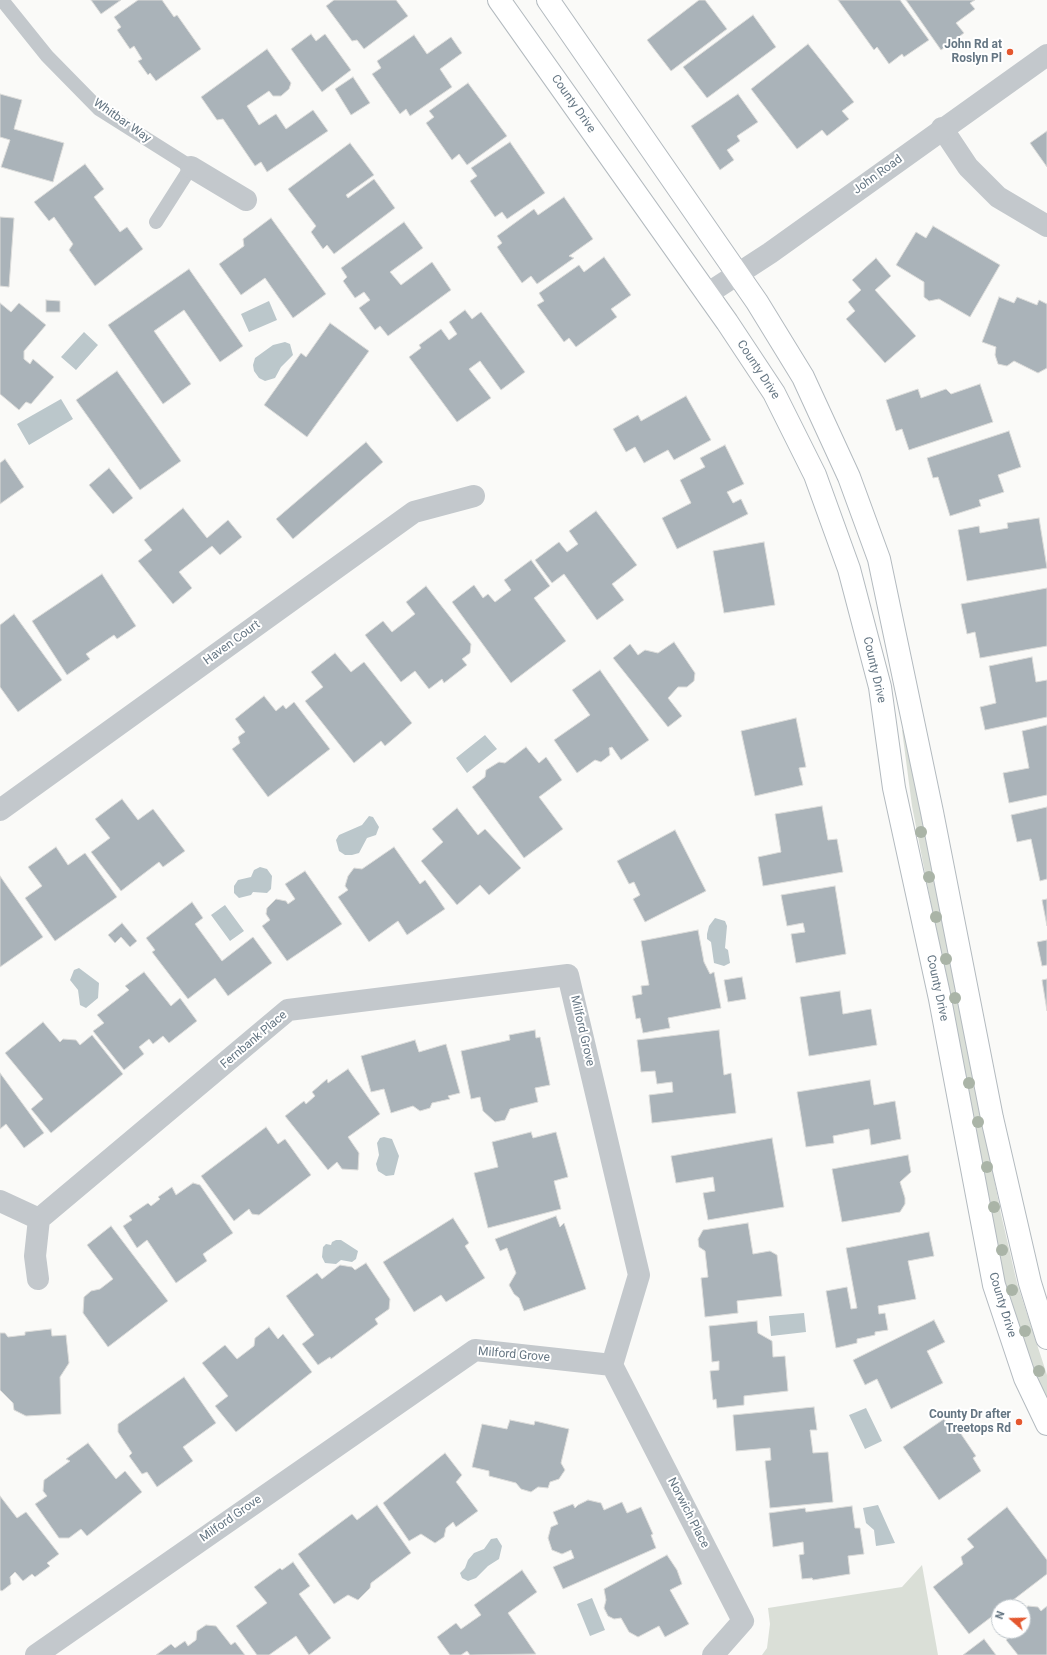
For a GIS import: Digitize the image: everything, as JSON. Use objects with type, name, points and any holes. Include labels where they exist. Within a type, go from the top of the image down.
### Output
[{"type":"main road","name":"County Drive","points":[[499,0],[707,294],[774,393],[815,475],[849,569],[880,687],[894,788],[940,999],[994,1285],[1025,1378],[1047,1424]]},
{"type":"main road","points":[[548,0],[738,273],[804,377],[850,476],[879,559],[931,805],[992,1118],[1030,1283],[1047,1338]]},
{"type":"street","name":"John Road","points":[[707,294],[770,253],[942,128],[1047,55]]},
{"type":"street","points":[[942,128],[968,166],[998,197],[1047,226]]},
{"type":"street","points":[[191,167],[246,200]]},
{"type":"street","name":"Haven Court","points":[[0,810],[414,512],[474,496]]},
{"type":"street","name":"Fernbank Place","points":[[39,1219],[288,1010],[568,975]]},
{"type":"street","name":"Milford Grove","points":[[36,1655],[475,1350],[612,1365],[639,1275],[568,975]]},
{"type":"street","points":[[0,1201],[39,1219],[36,1256],[38,1279]]},
{"type":"street","name":"Norwich Place","points":[[612,1365],[743,1621],[713,1655]]},
{"type":"lane","name":"Whitbar Way","points":[[2,0],[47,56],[99,109],[191,167]]},
{"type":"lane","points":[[156,222],[191,167]]},
{"type":"shaded area","points":[[269,301],[277,320],[249,332],[241,314]]},
{"type":"shaded area","points":[[84,332],[98,345],[76,370],[61,357]]},
{"type":"shaded area","points":[[285,342],[290,344],[293,355],[281,367],[275,378],[265,381],[259,378],[254,371],[253,365],[255,358],[273,345]]},
{"type":"shaded area","points":[[61,399],[73,419],[29,445],[17,424]]},
{"type":"shaded area","points":[[907,729],[1001,1214],[1017,1283],[1047,1375],[1047,1401],[1032,1363],[1003,1276],[912,806],[902,730]]},
{"type":"shaded area","points":[[485,735],[497,749],[467,773],[456,758]]},
{"type":"shaded area","points":[[369,816],[373,817],[379,827],[376,835],[367,838],[359,853],[345,855],[339,851],[336,840],[339,835],[362,825]]},
{"type":"shaded area","points":[[260,867],[267,869],[272,876],[271,889],[267,893],[253,892],[251,895],[239,898],[234,893],[234,886],[238,880],[251,877],[254,870]]},
{"type":"shaded area","points":[[225,905],[244,931],[230,941],[211,915]]},
{"type":"shaded area","points":[[715,918],[725,921],[727,926],[725,948],[728,950],[730,963],[724,966],[714,963],[711,942],[707,939],[709,926]]},
{"type":"shaded area","points":[[79,968],[99,983],[98,998],[86,1008],[80,1005],[78,990],[70,980],[74,970]]},
{"type":"shaded area","points":[[384,1137],[392,1139],[399,1156],[394,1175],[386,1176],[378,1171],[376,1164],[379,1155],[377,1143],[380,1138]]},
{"type":"shaded area","points":[[341,1240],[358,1251],[356,1259],[352,1262],[341,1260],[336,1264],[325,1263],[322,1257],[323,1247],[326,1244],[331,1245],[332,1242]]},
{"type":"shaded area","points":[[804,1313],[806,1332],[771,1336],[769,1316]]},
{"type":"shaded area","points":[[866,1408],[882,1441],[865,1449],[849,1415]]},
{"type":"shaded area","points":[[878,1505],[895,1543],[876,1546],[874,1530],[866,1523],[863,1508]]},
{"type":"shaded area","points":[[497,1538],[502,1546],[499,1559],[488,1566],[476,1578],[468,1581],[462,1578],[460,1573],[465,1568],[468,1560],[474,1553],[484,1549],[491,1539]]},
{"type":"shaded area","points":[[922,1565],[938,1655],[762,1655],[767,1648],[770,1624],[768,1608],[902,1587]]},
{"type":"shaded area","points":[[592,1598],[605,1630],[590,1636],[577,1604]]},
{"type":"building","points":[[91,0],[121,0],[101,14]]},
{"type":"building","points":[[138,0],[162,0],[174,17],[177,15],[201,49],[156,81],[150,73],[148,75],[138,61],[142,59],[134,46],[130,49],[117,30],[121,27],[114,17]]},
{"type":"building","points":[[334,0],[396,0],[408,16],[364,49],[357,40],[352,41],[326,6]]},
{"type":"building","points":[[699,0],[705,0],[727,29],[671,71],[647,40]]},
{"type":"building","points":[[838,0],[900,0],[929,40],[904,57],[902,54],[889,64],[877,47],[874,50]]},
{"type":"building","points":[[906,0],[975,0],[970,3],[975,9],[956,23],[964,33],[941,50]]},
{"type":"building","points":[[753,15],[776,47],[707,98],[683,67]]},
{"type":"building","points":[[311,34],[316,41],[325,34],[351,70],[322,92],[291,49]]},
{"type":"building","points":[[414,35],[427,54],[451,37],[462,53],[440,69],[452,87],[410,116],[406,109],[400,114],[372,74],[381,68],[377,61]]},
{"type":"building","points":[[808,44],[854,102],[842,111],[849,119],[827,136],[822,130],[797,149],[751,89]]},
{"type":"building","points":[[267,49],[291,83],[289,89],[281,96],[273,96],[269,91],[247,106],[259,125],[276,114],[286,129],[313,110],[328,131],[267,172],[261,162],[255,166],[223,119],[217,120],[201,97]]},
{"type":"building","points":[[353,77],[370,103],[351,115],[335,89]]},
{"type":"building","points":[[468,83],[507,136],[467,165],[459,154],[452,160],[426,123],[434,117],[429,111]]},
{"type":"building","points":[[0,94],[22,100],[14,129],[64,143],[53,182],[1,167],[10,140],[0,137]]},
{"type":"building","points":[[738,94],[758,122],[737,136],[740,141],[727,150],[734,160],[720,170],[691,126]]},
{"type":"building","points":[[1047,131],[1047,167],[1030,143]]},
{"type":"building","points":[[510,142],[545,193],[507,219],[502,212],[495,217],[470,181],[477,176],[471,168]]},
{"type":"building","points":[[350,143],[374,175],[346,195],[348,198],[374,179],[395,208],[334,254],[327,245],[323,249],[311,232],[316,226],[288,189]]},
{"type":"building","points":[[85,164],[104,189],[94,197],[120,232],[127,227],[143,249],[95,286],[69,250],[73,244],[54,217],[49,221],[34,202]]},
{"type":"building","points":[[564,197],[593,239],[569,256],[574,258],[537,284],[531,276],[522,283],[497,247],[502,243],[497,236],[534,209],[538,215]]},
{"type":"building","points":[[0,217],[14,218],[9,287],[0,286]]},
{"type":"building","points":[[271,218],[326,294],[293,318],[265,278],[241,295],[219,264],[244,246],[243,239]]},
{"type":"building","points":[[404,222],[423,248],[390,272],[401,285],[432,262],[451,290],[388,336],[380,326],[375,330],[359,308],[370,300],[364,292],[355,298],[343,281],[347,277],[341,268]]},
{"type":"building","points":[[933,226],[1000,265],[970,317],[939,299],[929,301],[924,297],[924,282],[896,265],[916,232],[926,238]]},
{"type":"building","points":[[604,257],[631,295],[611,309],[617,317],[576,347],[569,338],[564,342],[537,305],[544,301],[539,293],[579,265],[584,272]]},
{"type":"building","points":[[876,258],[891,276],[875,290],[916,336],[885,363],[846,319],[855,311],[848,302],[861,290],[852,280]]},
{"type":"building","points":[[189,269],[243,346],[220,362],[184,310],[154,331],[191,384],[163,404],[108,325]]},
{"type":"building","points":[[999,297],[1014,303],[1017,297],[1037,305],[1039,300],[1047,304],[1047,368],[1038,373],[1014,361],[1007,366],[998,364],[995,355],[996,347],[982,342]]},
{"type":"building","points":[[46,300],[60,301],[60,312],[46,312]]},
{"type":"building","points":[[0,303],[11,312],[19,303],[46,325],[24,351],[24,359],[30,364],[33,359],[54,377],[31,404],[26,402],[19,410],[0,394]]},
{"type":"building","points":[[465,310],[472,319],[481,312],[525,372],[501,390],[480,361],[469,369],[491,398],[457,422],[409,357],[421,348],[419,345],[441,329],[449,340],[457,334],[449,322]]},
{"type":"building","points":[[330,323],[369,351],[307,437],[264,405],[301,353],[306,357]]},
{"type":"building","points":[[117,371],[181,461],[140,490],[76,400]]},
{"type":"building","points":[[980,384],[993,422],[909,450],[902,429],[896,431],[886,400],[918,389],[921,398],[946,389],[951,394]]},
{"type":"building","points":[[686,396],[711,440],[674,460],[668,450],[644,463],[635,447],[626,452],[613,429],[638,415],[641,421]]},
{"type":"building","points":[[1009,431],[1021,467],[998,475],[1004,492],[979,500],[981,506],[950,516],[938,477],[933,478],[927,458]]},
{"type":"building","points":[[366,442],[383,462],[293,539],[276,519]]},
{"type":"building","points":[[725,445],[744,484],[727,492],[733,503],[741,499],[748,514],[677,549],[662,518],[691,503],[680,480],[705,467],[700,458]]},
{"type":"building","points":[[5,459],[24,487],[0,504],[0,463]]},
{"type":"building","points":[[109,468],[133,498],[113,514],[89,485]]},
{"type":"building","points":[[183,508],[207,538],[228,520],[242,537],[220,555],[212,546],[179,572],[192,588],[173,604],[138,561],[152,550],[144,540]]},
{"type":"building","points":[[596,511],[637,565],[612,584],[624,600],[597,620],[564,574],[552,583],[535,560],[559,542],[567,552],[578,544],[569,531]]},
{"type":"building","points":[[1039,518],[1047,568],[967,581],[958,530],[979,526],[980,533],[1008,528],[1007,523]]},
{"type":"building","points":[[764,542],[775,605],[724,613],[713,551]]},
{"type":"building","points":[[531,560],[550,586],[534,598],[566,641],[511,683],[452,602],[474,585],[483,598],[488,594],[495,602],[511,590],[504,580]]},
{"type":"building","points":[[102,574],[136,626],[117,639],[114,635],[86,654],[90,659],[67,675],[32,621]]},
{"type":"building","points":[[426,586],[471,644],[470,653],[462,659],[467,665],[444,683],[442,679],[429,689],[415,671],[401,682],[365,635],[383,621],[392,632],[415,614],[406,602]]},
{"type":"building","points":[[1047,588],[1047,646],[980,658],[975,632],[967,634],[961,604]]},
{"type":"building","points":[[14,614],[62,680],[18,712],[0,687],[0,625]]},
{"type":"building","points":[[674,642],[695,673],[694,681],[687,687],[678,687],[668,698],[682,716],[668,727],[613,658],[630,644],[638,655],[645,650],[658,653]]},
{"type":"building","points":[[335,653],[351,672],[364,662],[412,723],[385,746],[381,741],[354,763],[305,701],[323,687],[311,672]]},
{"type":"building","points":[[1032,657],[1036,682],[1047,680],[1047,717],[985,730],[980,707],[996,703],[989,666]]},
{"type":"building","points":[[600,670],[649,740],[621,760],[612,747],[609,748],[610,755],[601,762],[595,760],[577,773],[554,740],[590,715],[572,690]]},
{"type":"building","points":[[264,696],[276,711],[283,705],[286,709],[294,702],[330,749],[268,797],[232,749],[240,743],[238,737],[245,732],[235,719]]},
{"type":"building","points":[[796,718],[806,767],[799,768],[803,785],[755,796],[741,731]]},
{"type":"building","points":[[1047,725],[1047,795],[1009,803],[1003,773],[1029,768],[1022,731]]},
{"type":"building","points":[[526,747],[539,763],[546,757],[562,780],[539,797],[563,829],[524,858],[472,787],[485,777],[486,770],[499,762],[505,763]]},
{"type":"building","points":[[122,799],[138,820],[153,809],[185,851],[163,867],[159,862],[121,891],[91,852],[110,838],[95,819]]},
{"type":"building","points":[[822,806],[828,840],[837,839],[843,872],[763,886],[758,857],[781,852],[775,814]]},
{"type":"building","points":[[1047,807],[1047,879],[1040,881],[1031,839],[1017,842],[1011,815]]},
{"type":"building","points":[[457,808],[478,835],[485,829],[521,868],[489,895],[480,885],[457,905],[421,861],[443,842],[432,829]]},
{"type":"building","points":[[675,830],[706,891],[645,922],[633,899],[640,895],[634,882],[629,884],[617,861]]},
{"type":"building","points":[[56,847],[68,865],[85,853],[117,897],[55,941],[25,898],[42,886],[28,867]]},
{"type":"building","points":[[394,847],[420,884],[425,880],[445,909],[407,935],[398,921],[369,942],[338,897],[348,890],[345,886],[348,876],[354,868],[362,869]]},
{"type":"building","points":[[305,871],[342,924],[287,961],[262,926],[270,920],[266,914],[267,908],[276,899],[286,901],[288,904],[295,899],[285,884]]},
{"type":"building","points":[[0,876],[43,937],[0,967]]},
{"type":"building","points":[[835,886],[846,954],[796,963],[791,934],[805,932],[803,923],[787,926],[781,895]]},
{"type":"building","points":[[1047,899],[1047,926],[1042,900]]},
{"type":"building","points":[[192,902],[203,918],[195,924],[222,961],[253,937],[272,963],[228,996],[215,978],[188,999],[152,952],[155,950],[146,938]]},
{"type":"building","points":[[122,923],[137,941],[130,947],[121,937],[115,943],[108,935]]},
{"type":"building","points":[[698,930],[704,962],[710,974],[714,972],[721,1008],[668,1018],[670,1028],[643,1033],[640,1018],[636,1019],[632,996],[642,994],[641,986],[649,985],[641,941]]},
{"type":"building","points":[[1047,940],[1047,965],[1042,966],[1037,942]]},
{"type":"building","points":[[144,972],[171,1006],[180,998],[197,1021],[169,1043],[163,1036],[153,1044],[149,1039],[139,1047],[144,1054],[124,1070],[93,1031],[104,1023],[97,1015],[129,990],[125,986]]},
{"type":"building","points":[[742,977],[746,999],[728,1002],[724,980]]},
{"type":"building","points":[[1047,979],[1047,1011],[1042,980]]},
{"type":"building","points":[[840,991],[843,1014],[871,1009],[877,1045],[809,1056],[800,997]]},
{"type":"building","points":[[43,1022],[60,1042],[63,1039],[76,1040],[80,1045],[92,1035],[123,1074],[51,1133],[31,1109],[43,1099],[5,1053]]},
{"type":"building","points":[[535,1030],[536,1038],[540,1037],[550,1085],[535,1088],[538,1102],[510,1109],[505,1120],[495,1122],[483,1111],[480,1097],[471,1099],[461,1051],[510,1040],[509,1035]]},
{"type":"building","points":[[719,1030],[724,1075],[731,1073],[736,1113],[652,1123],[649,1095],[673,1092],[672,1082],[657,1084],[655,1071],[641,1072],[637,1040]]},
{"type":"building","points":[[415,1040],[419,1052],[446,1044],[460,1093],[448,1096],[450,1099],[432,1103],[430,1108],[420,1111],[413,1106],[391,1113],[384,1089],[371,1092],[361,1056]]},
{"type":"building","points":[[348,1069],[380,1114],[348,1137],[359,1153],[358,1170],[342,1169],[337,1162],[328,1170],[285,1116],[304,1101],[306,1104],[315,1096],[312,1092],[327,1079],[328,1083]]},
{"type":"building","points":[[0,1073],[44,1133],[24,1148],[6,1124],[0,1129]]},
{"type":"building","points":[[870,1080],[874,1105],[895,1101],[901,1139],[871,1145],[869,1129],[833,1136],[834,1143],[806,1147],[797,1092]]},
{"type":"building","points":[[266,1127],[278,1144],[285,1139],[311,1175],[259,1215],[252,1214],[249,1209],[234,1221],[201,1176]]},
{"type":"building","points":[[531,1132],[533,1138],[556,1132],[568,1177],[554,1181],[561,1209],[488,1228],[474,1173],[498,1167],[492,1142]]},
{"type":"building","points":[[772,1138],[784,1207],[708,1220],[703,1193],[715,1191],[713,1177],[676,1183],[671,1156]]},
{"type":"building","points":[[908,1155],[911,1172],[900,1182],[905,1198],[905,1204],[900,1212],[842,1222],[832,1169]]},
{"type":"building","points":[[193,1183],[200,1185],[233,1233],[203,1254],[207,1261],[176,1283],[147,1240],[137,1248],[123,1226],[132,1220],[129,1216],[148,1203],[151,1206],[160,1199],[158,1197],[172,1187],[176,1195]]},
{"type":"building","points":[[556,1216],[560,1227],[564,1223],[586,1289],[524,1311],[519,1298],[514,1294],[509,1285],[516,1273],[507,1248],[500,1251],[495,1239]]},
{"type":"building","points":[[453,1218],[469,1243],[465,1246],[485,1278],[446,1302],[441,1295],[414,1312],[383,1262]]},
{"type":"building","points":[[748,1223],[753,1254],[770,1251],[777,1255],[782,1296],[737,1301],[738,1313],[705,1317],[701,1278],[708,1277],[705,1251],[699,1247],[698,1239],[703,1230]]},
{"type":"building","points":[[111,1226],[168,1301],[108,1347],[83,1313],[84,1297],[91,1291],[100,1289],[113,1279],[87,1245]]},
{"type":"building","points":[[929,1232],[934,1256],[908,1261],[916,1299],[878,1306],[879,1314],[885,1313],[888,1330],[875,1332],[875,1335],[857,1339],[857,1343],[836,1348],[826,1291],[847,1287],[851,1309],[857,1308],[846,1248]]},
{"type":"building","points":[[366,1263],[390,1299],[389,1309],[375,1319],[378,1324],[331,1359],[330,1357],[318,1365],[302,1344],[314,1335],[286,1296],[317,1273],[322,1279],[340,1265],[352,1267],[355,1270]]},
{"type":"building","points":[[934,1320],[945,1342],[927,1351],[943,1383],[891,1409],[877,1379],[865,1385],[853,1360]]},
{"type":"building","points":[[757,1321],[758,1333],[772,1341],[773,1357],[785,1356],[788,1391],[744,1396],[744,1405],[717,1408],[716,1399],[713,1400],[710,1371],[719,1370],[719,1361],[712,1362],[709,1326]]},
{"type":"building","points":[[269,1327],[278,1339],[283,1334],[312,1372],[236,1432],[215,1406],[228,1396],[202,1363],[225,1345],[237,1359],[254,1346],[255,1338]]},
{"type":"building","points":[[51,1329],[52,1336],[66,1335],[69,1363],[60,1377],[61,1414],[26,1416],[14,1410],[13,1403],[0,1390],[0,1333],[5,1333],[8,1337],[25,1335],[25,1332]]},
{"type":"building","points":[[184,1377],[216,1423],[183,1447],[193,1461],[157,1487],[147,1472],[142,1474],[129,1456],[132,1453],[118,1432],[118,1424]]},
{"type":"building","points":[[814,1407],[817,1430],[810,1430],[813,1453],[828,1452],[833,1502],[770,1508],[765,1461],[771,1460],[770,1448],[736,1451],[733,1415]]},
{"type":"building","points":[[944,1419],[952,1431],[957,1428],[976,1456],[973,1458],[981,1471],[939,1500],[903,1447]]},
{"type":"building","points":[[510,1420],[534,1425],[535,1421],[569,1429],[561,1463],[565,1470],[559,1479],[550,1482],[548,1488],[538,1487],[531,1492],[521,1489],[516,1483],[489,1476],[489,1471],[472,1467],[482,1424],[507,1429]]},
{"type":"building","points":[[88,1443],[116,1479],[125,1471],[142,1492],[87,1536],[81,1529],[69,1538],[59,1538],[35,1504],[47,1496],[43,1491],[44,1480],[70,1461],[66,1459]]},
{"type":"building","points":[[445,1453],[462,1475],[456,1482],[478,1511],[456,1527],[453,1522],[446,1528],[444,1537],[435,1543],[421,1534],[409,1541],[383,1503]]},
{"type":"building","points":[[0,1496],[17,1518],[26,1512],[59,1554],[47,1563],[50,1566],[35,1577],[32,1574],[23,1581],[15,1572],[10,1577],[11,1584],[2,1591],[0,1590]]},
{"type":"building","points":[[588,1500],[601,1503],[604,1510],[622,1502],[627,1513],[641,1507],[653,1534],[651,1535],[656,1548],[563,1589],[553,1567],[574,1558],[571,1550],[562,1554],[552,1550],[548,1538],[551,1527],[558,1524],[553,1512],[573,1504],[575,1508]]},
{"type":"building","points":[[377,1505],[411,1553],[371,1583],[370,1588],[358,1600],[348,1595],[334,1604],[298,1554],[352,1514],[357,1520]]},
{"type":"building","points":[[852,1506],[855,1528],[860,1528],[864,1554],[848,1556],[850,1574],[813,1580],[812,1578],[802,1579],[799,1555],[804,1554],[803,1542],[773,1547],[769,1513],[805,1508],[806,1512]]},
{"type":"building","points":[[1007,1507],[1047,1560],[1047,1574],[1014,1599],[991,1599],[991,1617],[969,1634],[933,1587],[963,1564],[961,1557],[974,1547],[967,1539]]},
{"type":"building","points":[[667,1555],[677,1570],[682,1584],[670,1590],[689,1624],[665,1637],[659,1626],[638,1637],[629,1632],[621,1618],[614,1619],[608,1616],[604,1608],[606,1600],[604,1589]]},
{"type":"building","points":[[293,1562],[310,1586],[299,1594],[331,1638],[309,1655],[296,1636],[269,1655],[257,1655],[236,1626],[267,1603],[254,1587],[280,1568],[282,1570]]},
{"type":"building","points":[[522,1570],[537,1592],[508,1613],[536,1654],[470,1655],[467,1651],[461,1655],[450,1655],[437,1637],[456,1623],[461,1629],[481,1615],[474,1605]]},
{"type":"building","points":[[1031,1606],[1038,1607],[1041,1611],[1047,1606],[1047,1655],[1018,1655],[1006,1640],[1031,1639]]},
{"type":"building","points":[[206,1625],[216,1626],[231,1645],[235,1642],[245,1655],[156,1655],[171,1644],[175,1648],[185,1641],[188,1646],[196,1640],[197,1631]]},
{"type":"building","points":[[984,1639],[996,1655],[963,1655]]},
{"type":"place","name":"John Rd at Roslyn Pl","points":[[1010,52]]},
{"type":"place","name":"County Dr after Treetops Rd","points":[[1019,1422]]}]
